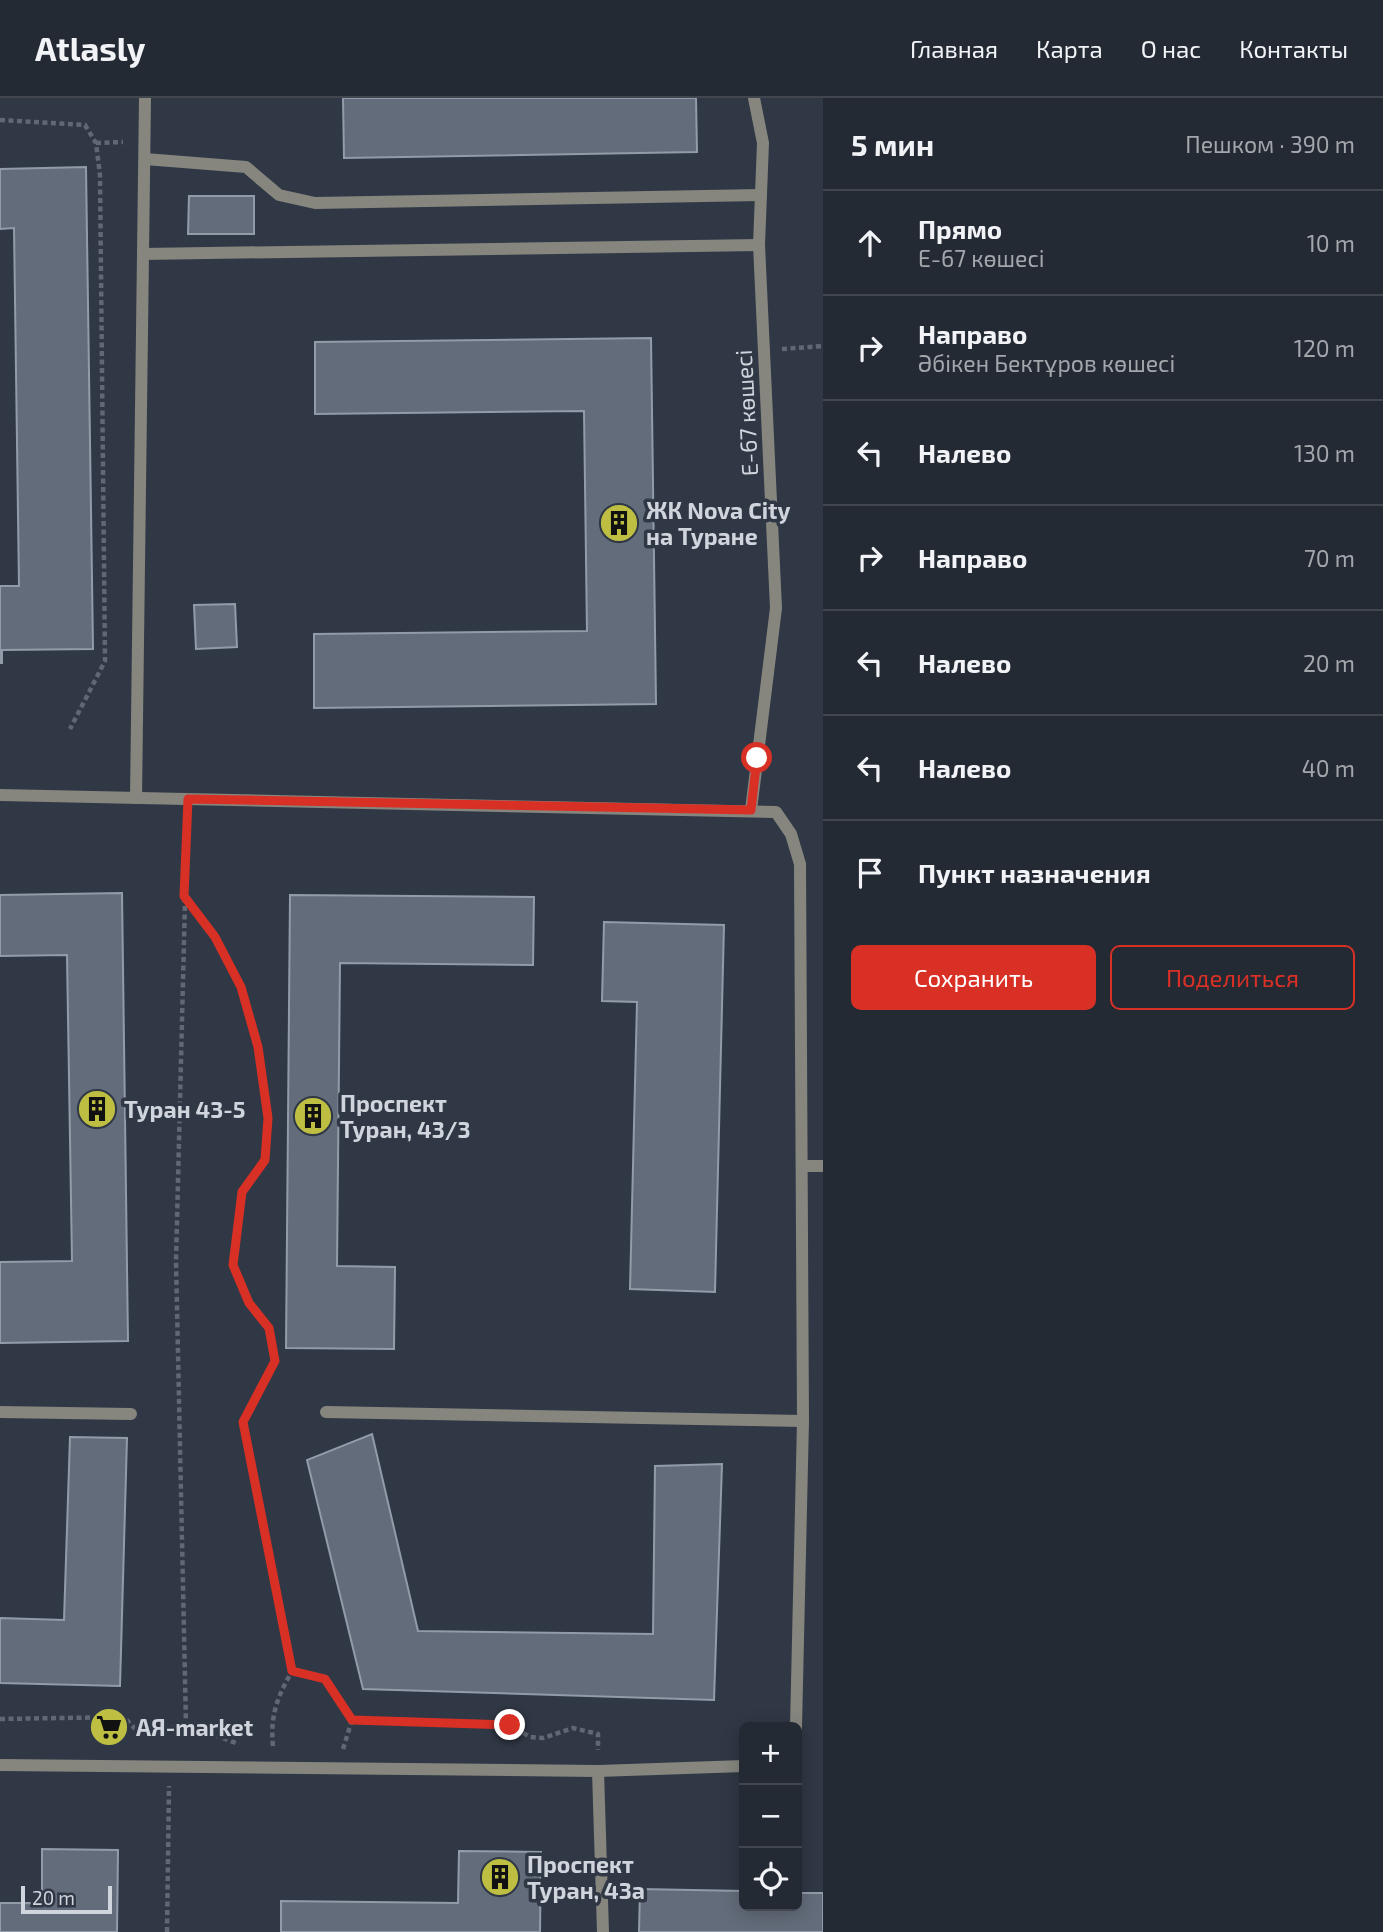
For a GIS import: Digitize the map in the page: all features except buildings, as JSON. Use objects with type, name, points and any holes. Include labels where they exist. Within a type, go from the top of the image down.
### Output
[{"type":"street","points":[[136,798],[145,98]]},
{"type":"street","name":"Е-67 көшесі","points":[[751,810],[776,608],[759,245],[763,143],[754,98]]},
{"type":"street","points":[[145,159],[246,167],[279,195],[315,202],[761,195]]},
{"type":"street","points":[[143,254],[759,245]]},
{"type":"street","points":[[0,794],[776,812],[791,834],[800,864],[803,1421],[796,1722]]},
{"type":"street","points":[[802,1166],[823,1166]]},
{"type":"street","points":[[0,1412],[131,1414]]},
{"type":"street","points":[[326,1412],[803,1421]]},
{"type":"street","points":[[0,1765],[598,1772],[739,1766]]},
{"type":"street","points":[[598,1772],[603,1932]]},
{"type":"path","points":[[0,120],[85,125],[96,143],[100,175],[105,661],[70,729]]},
{"type":"path","points":[[764,351],[823,346]]},
{"type":"path","points":[[186,1725],[176,1261],[188,799]]},
{"type":"path","points":[[184,896],[215,937],[241,987],[258,1047],[268,1118],[265,1160],[242,1192],[233,1265],[249,1303],[269,1328],[275,1361],[243,1422],[292,1671],[278,1697],[271,1726],[273,1749]]},
{"type":"path","points":[[292,1671],[325,1679],[352,1720]]},
{"type":"path","points":[[0,1719],[124,1717],[139,1733],[186,1725],[243,1746]]},
{"type":"path","points":[[342,1752],[352,1720]]},
{"type":"path","points":[[352,1720],[510,1725],[530,1737],[543,1738],[573,1728],[598,1734],[598,1772]]},
{"type":"path","points":[[263,1748],[283,1750]]},
{"type":"path","points":[[167,1932],[169,1768]]},
{"type":"place","name":"ЖК Nova City на Туране","points":[[619,523]]},
{"type":"place","name":"Туран 43-5","points":[[97,1109]]},
{"type":"place","name":"Проспект Туран, 43/3","points":[[313,1116]]},
{"type":"place","name":"АЯ-market","points":[[109,1727]]},
{"type":"place","name":"Проспект Туран, 43а","points":[[500,1877]]},
{"type":"route","points":[[510,1725],[450,1721],[352,1720],[325,1679],[292,1671],[243,1422],[275,1361],[269,1328],[249,1303],[233,1265],[242,1192],[265,1160],[268,1118],[258,1047],[241,987],[215,937],[184,896],[188,799],[751,810],[757,758]]}]
